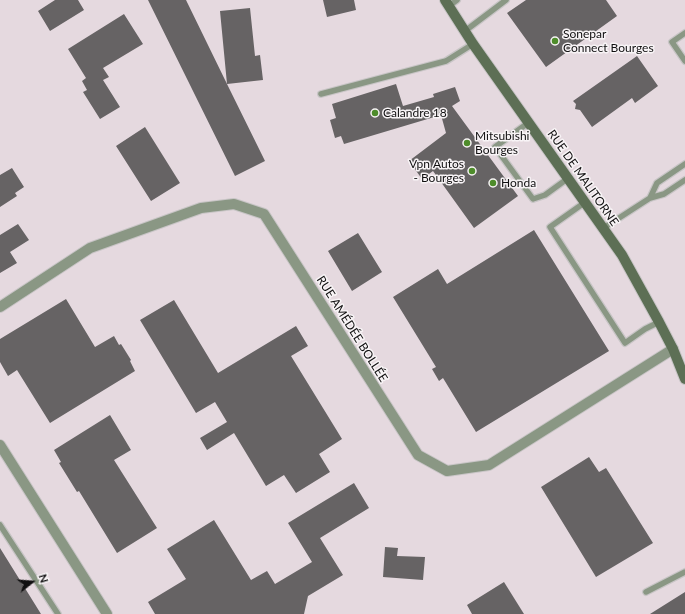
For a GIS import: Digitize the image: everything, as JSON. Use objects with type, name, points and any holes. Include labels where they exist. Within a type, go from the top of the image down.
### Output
[{"type":"main road","name":"RUE DE MALITORNE","points":[[450,2],[473,44],[602,229],[622,255],[673,349],[685,379]]},
{"type":"street","name":"RUE AMÉDÉE BOLLÉE","points":[[0,308],[90,248],[201,208],[234,204],[264,214],[418,455],[447,471],[489,465],[673,349]]},
{"type":"street","points":[[0,445],[108,614]]},
{"type":"lane","points":[[465,31],[506,0]]},
{"type":"lane","points":[[685,33],[672,42],[685,61]]},
{"type":"lane","points":[[321,94],[446,61],[473,44]]},
{"type":"lane","points":[[528,123],[495,147],[533,199],[545,194],[567,179]]},
{"type":"lane","points":[[650,198],[657,183],[685,164]]},
{"type":"lane","points":[[602,229],[650,198],[664,194],[685,180]]},
{"type":"lane","points":[[584,203],[550,228],[624,343],[645,329],[659,322]]},
{"type":"lane","points":[[0,525],[58,614]]},
{"type":"lane","points":[[646,592],[685,572]]},
{"type":"shaded area","points":[[0,0],[685,0],[685,614],[0,614]]},
{"type":"building","points":[[55,0],[78,0],[84,10],[50,31],[38,11]]},
{"type":"building","points":[[148,0],[186,0],[265,161],[235,176]]},
{"type":"building","points":[[323,0],[354,0],[356,10],[327,17]]},
{"type":"building","name":"Sonepar Connect Bourges","points":[[526,0],[606,0],[617,16],[546,67],[507,13]]},
{"type":"building","points":[[250,8],[255,56],[260,55],[263,80],[227,84],[220,11]]},
{"type":"building","points":[[124,14],[143,44],[103,68],[109,77],[103,80],[120,107],[100,119],[83,92],[87,90],[82,81],[86,78],[68,49]]},
{"type":"building","points":[[637,56],[658,86],[635,103],[632,98],[592,127],[580,110],[575,109],[576,104],[573,101]]},
{"type":"building","points":[[396,84],[403,106],[434,97],[433,94],[455,87],[460,101],[452,106],[518,196],[474,228],[433,171],[422,179],[409,161],[446,133],[441,115],[344,144],[341,136],[335,138],[330,120],[336,118],[332,104]]},
{"type":"building","points":[[145,127],[180,183],[151,201],[116,146]]},
{"type":"building","points":[[12,168],[24,187],[15,193],[17,196],[0,207],[0,175]]},
{"type":"building","points":[[18,224],[29,240],[10,252],[17,263],[0,273],[0,235]]},
{"type":"building","points":[[534,230],[609,351],[476,432],[443,378],[439,381],[432,369],[436,367],[393,297],[438,269],[447,284]]},
{"type":"building","points":[[358,233],[382,272],[352,291],[328,251]]},
{"type":"building","points":[[66,299],[95,347],[114,336],[131,360],[130,361],[135,371],[50,423],[17,370],[8,376],[0,362],[0,339]]},
{"type":"building","points":[[174,300],[218,373],[296,326],[308,346],[291,356],[342,439],[319,454],[330,472],[296,493],[284,475],[266,486],[234,433],[207,450],[200,438],[227,422],[215,402],[196,413],[140,320]]},
{"type":"building","points":[[110,415],[131,450],[114,460],[157,528],[117,553],[79,491],[77,492],[59,463],[61,462],[54,450]]},
{"type":"building","points":[[589,457],[599,472],[606,468],[653,543],[596,577],[541,487]]},
{"type":"building","points":[[354,483],[369,508],[320,538],[343,575],[308,596],[304,614],[155,614],[148,602],[186,579],[167,549],[214,520],[251,580],[267,571],[275,584],[312,562],[288,523]]},
{"type":"building","points":[[385,547],[398,548],[397,556],[425,557],[423,580],[383,577]]},
{"type":"building","points":[[0,548],[41,614],[0,614]]},
{"type":"building","points":[[504,582],[524,614],[472,614],[467,605]]},
{"type":"building","points":[[685,592],[685,614],[650,614]]},
{"type":"place","name":"Sonepar Connect Bourges","points":[[555,41]]},
{"type":"place","name":"Calandre 18","points":[[375,113]]},
{"type":"place","name":"Mitsubishi Bourges","points":[[467,143]]},
{"type":"place","name":"Vpn Autos - Bourges","points":[[472,171]]},
{"type":"place","name":"Honda","points":[[493,183]]}]
